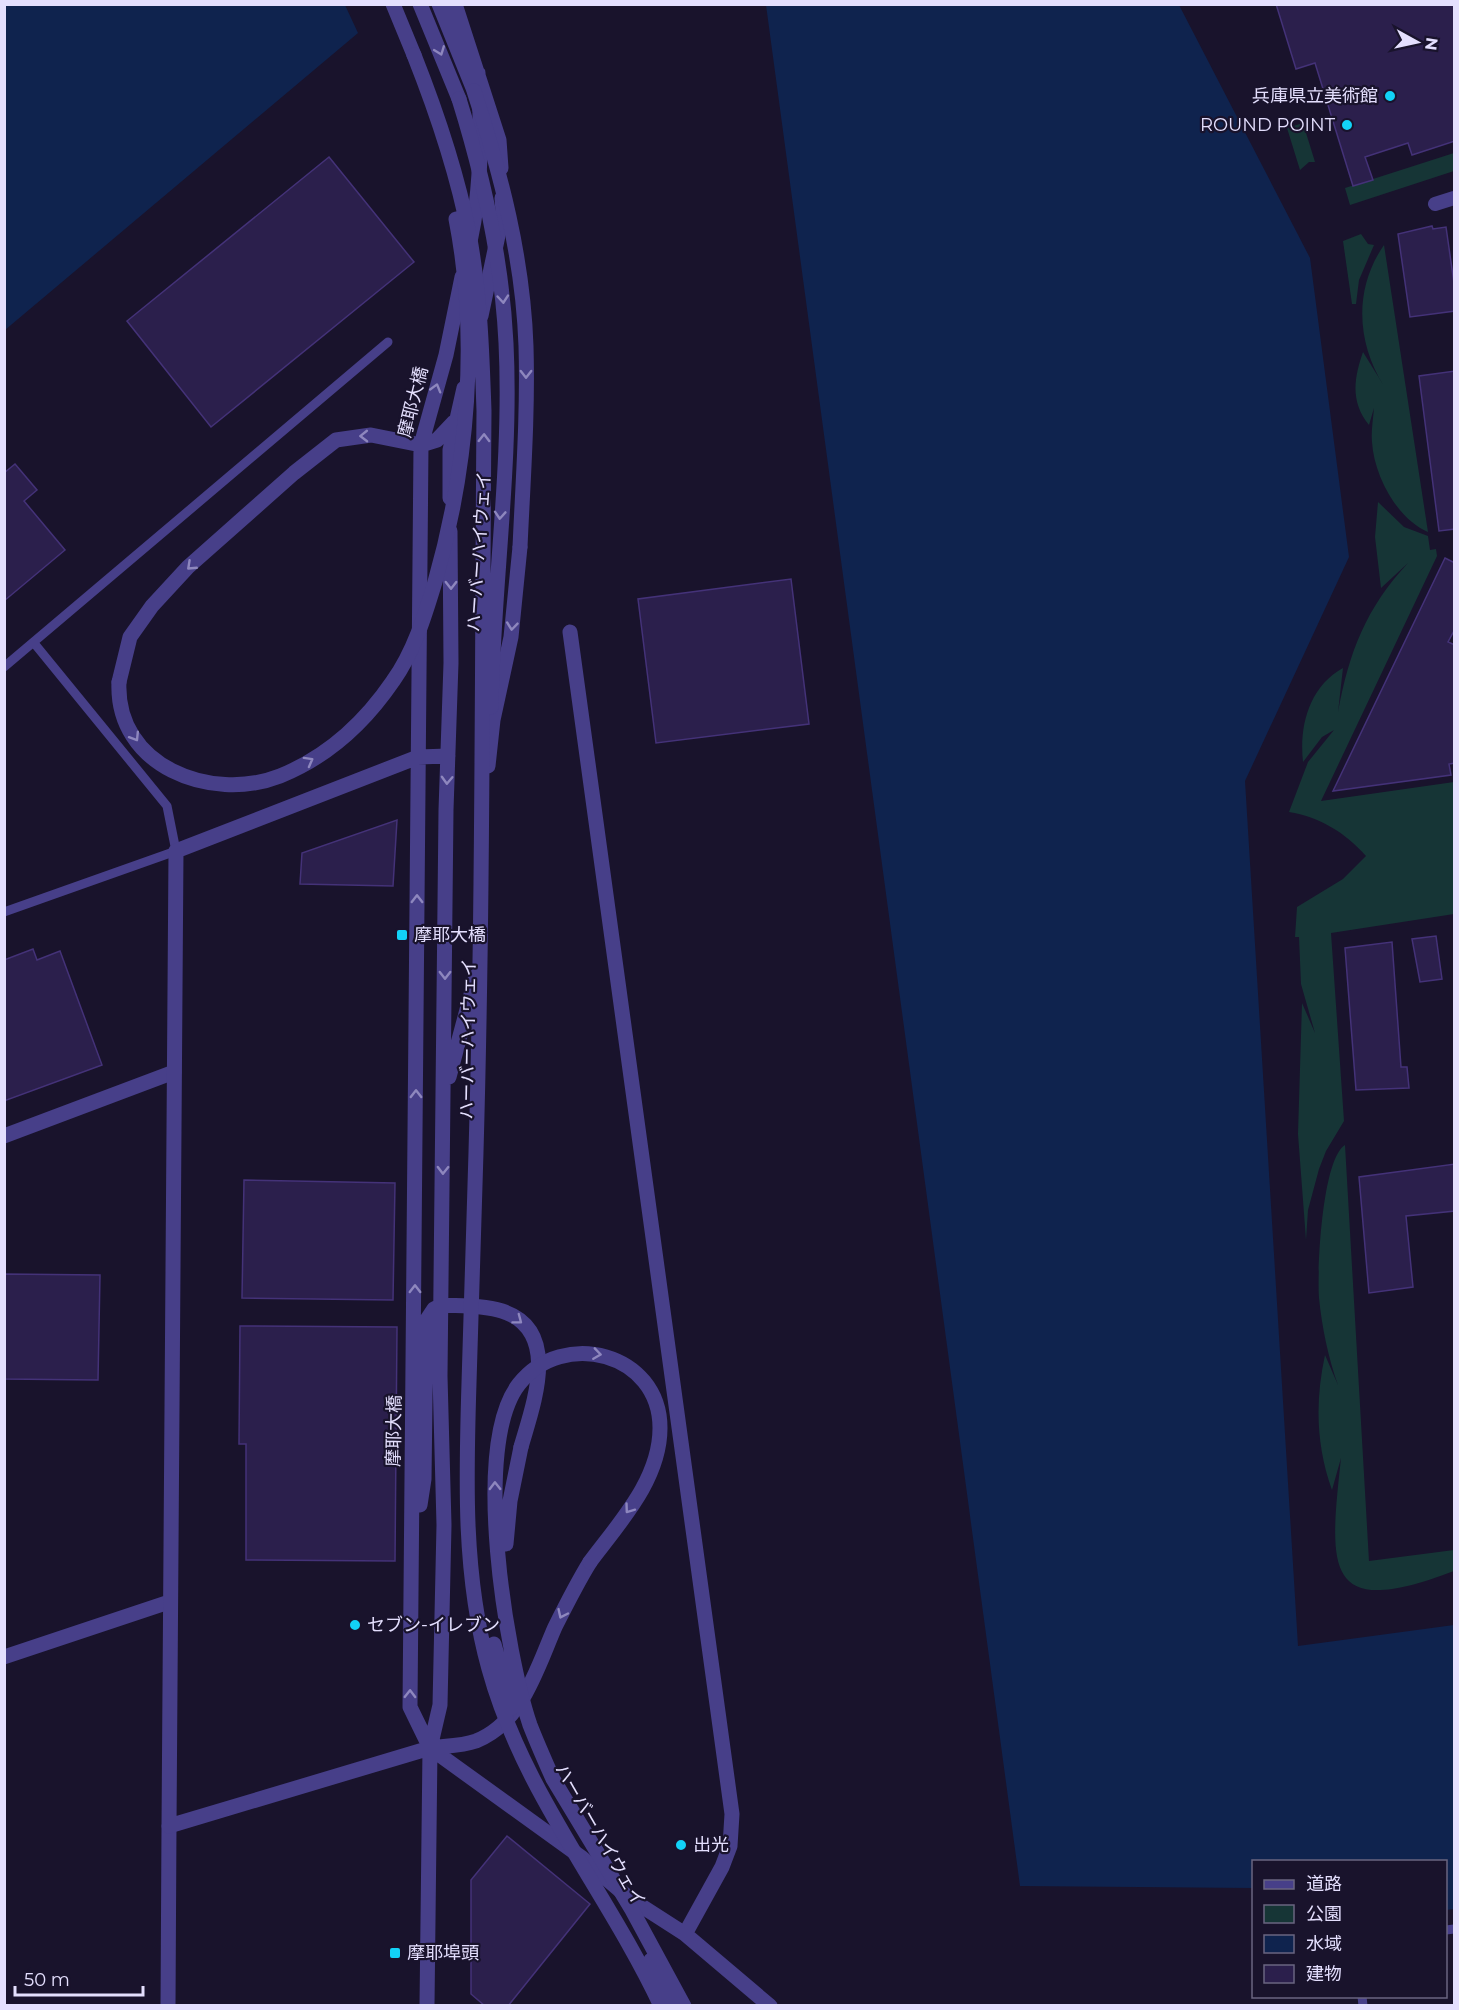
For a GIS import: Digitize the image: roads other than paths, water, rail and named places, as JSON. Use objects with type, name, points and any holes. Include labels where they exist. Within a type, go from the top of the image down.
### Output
[{"type":"street","name":"ハーバーハイウェイ","points":[[393,4],[446,140],[469,235],[477,294],[482,367],[477,1146],[467,1478],[472,1579],[489,1670],[525,1765],[563,1838],[641,1964],[661,2006]]},
{"type":"street","name":"ハーバーハイウェイ","points":[[420,4],[459,99],[475,151],[497,252],[506,345],[504,460],[497,561],[492,697],[486,1149],[477,1483],[481,1576],[498,1663],[514,1714],[535,1762],[574,1835],[651,1959],[673,2006]]},
{"type":"street","points":[[439,4],[470,79],[493,150],[509,214],[526,345],[520,547],[511,637],[490,741],[476,980],[444,1096]]},
{"type":"street","name":"摩耶大橋","points":[[427,2006],[430,1748],[440,1705],[444,1525],[440,1376],[451,663],[450,450],[454,422],[473,356],[503,212],[499,140],[454,4]]},
{"type":"street","points":[[414,55],[449,188],[459,236],[465,286],[467,358],[466,410],[454,505],[429,603],[413,644],[395,680],[373,709],[347,734],[302,765],[279,776],[258,782],[238,784],[200,782],[163,767],[138,743],[128,726],[122,708],[119,682],[130,637],[152,606],[188,567],[294,472],[336,440],[371,435],[421,445],[437,440],[454,422]]},
{"type":"street","name":"摩耶大橋","points":[[430,1748],[410,1707],[421,445],[446,355],[476,210],[482,133],[478,73]]},
{"type":"street","points":[[1435,204],[1455,198]]},
{"type":"street","points":[[570,632],[732,1814],[730,1846],[722,1867],[685,1934]]},
{"type":"street","points":[[168,2006],[176,851],[418,757],[448,756]]},
{"type":"street","points":[[4,1136],[174,1072]]},
{"type":"street","points":[[412,1549],[424,1479],[426,1321],[434,1309],[442,1305],[502,1311],[519,1320],[533,1336],[539,1358],[539,1371],[509,1512],[507,1569],[520,1658],[536,1722],[559,1776],[659,1944],[692,2006]]},
{"type":"street","points":[[169,1826],[430,1748],[474,1742],[504,1724],[526,1691],[566,1604],[590,1562],[644,1485],[655,1458],[660,1429],[655,1400],[640,1375],[619,1360],[582,1352],[557,1356],[535,1368],[511,1395],[502,1419],[496,1456],[495,1504],[507,1622],[530,1724],[549,1771],[643,1928],[684,2006]]},
{"type":"street","points":[[4,1657],[169,1602]]},
{"type":"street","points":[[430,1748],[581,1857],[629,1898],[685,1934],[770,2006]]},
{"type":"lane","points":[[4,667],[388,342]]},
{"type":"lane","points":[[4,912],[176,851],[167,806],[34,643]]},
{"type":"water","points":[[5,4],[345,5],[358,33],[5,330]]},
{"type":"water","points":[[766,5],[1179,5],[1310,258],[1349,557],[1245,781],[1298,1646],[1454,1625],[1454,1909],[1447,1910],[1447,1860],[1252,1860],[1252,1888],[1020,1886]]},
{"type":"place","name":"兵庫県立美術館","points":[[1390,96]]},
{"type":"place","name":"ROUND POINT","points":[[1347,125]]},
{"type":"place","name":"摩耶大橋","points":[[402,935]]},
{"type":"place","name":"セブン-イレブン","points":[[355,1625]]},
{"type":"place","name":"出光","points":[[681,1845]]},
{"type":"place","name":"摩耶埠頭","points":[[395,1953]]}]
